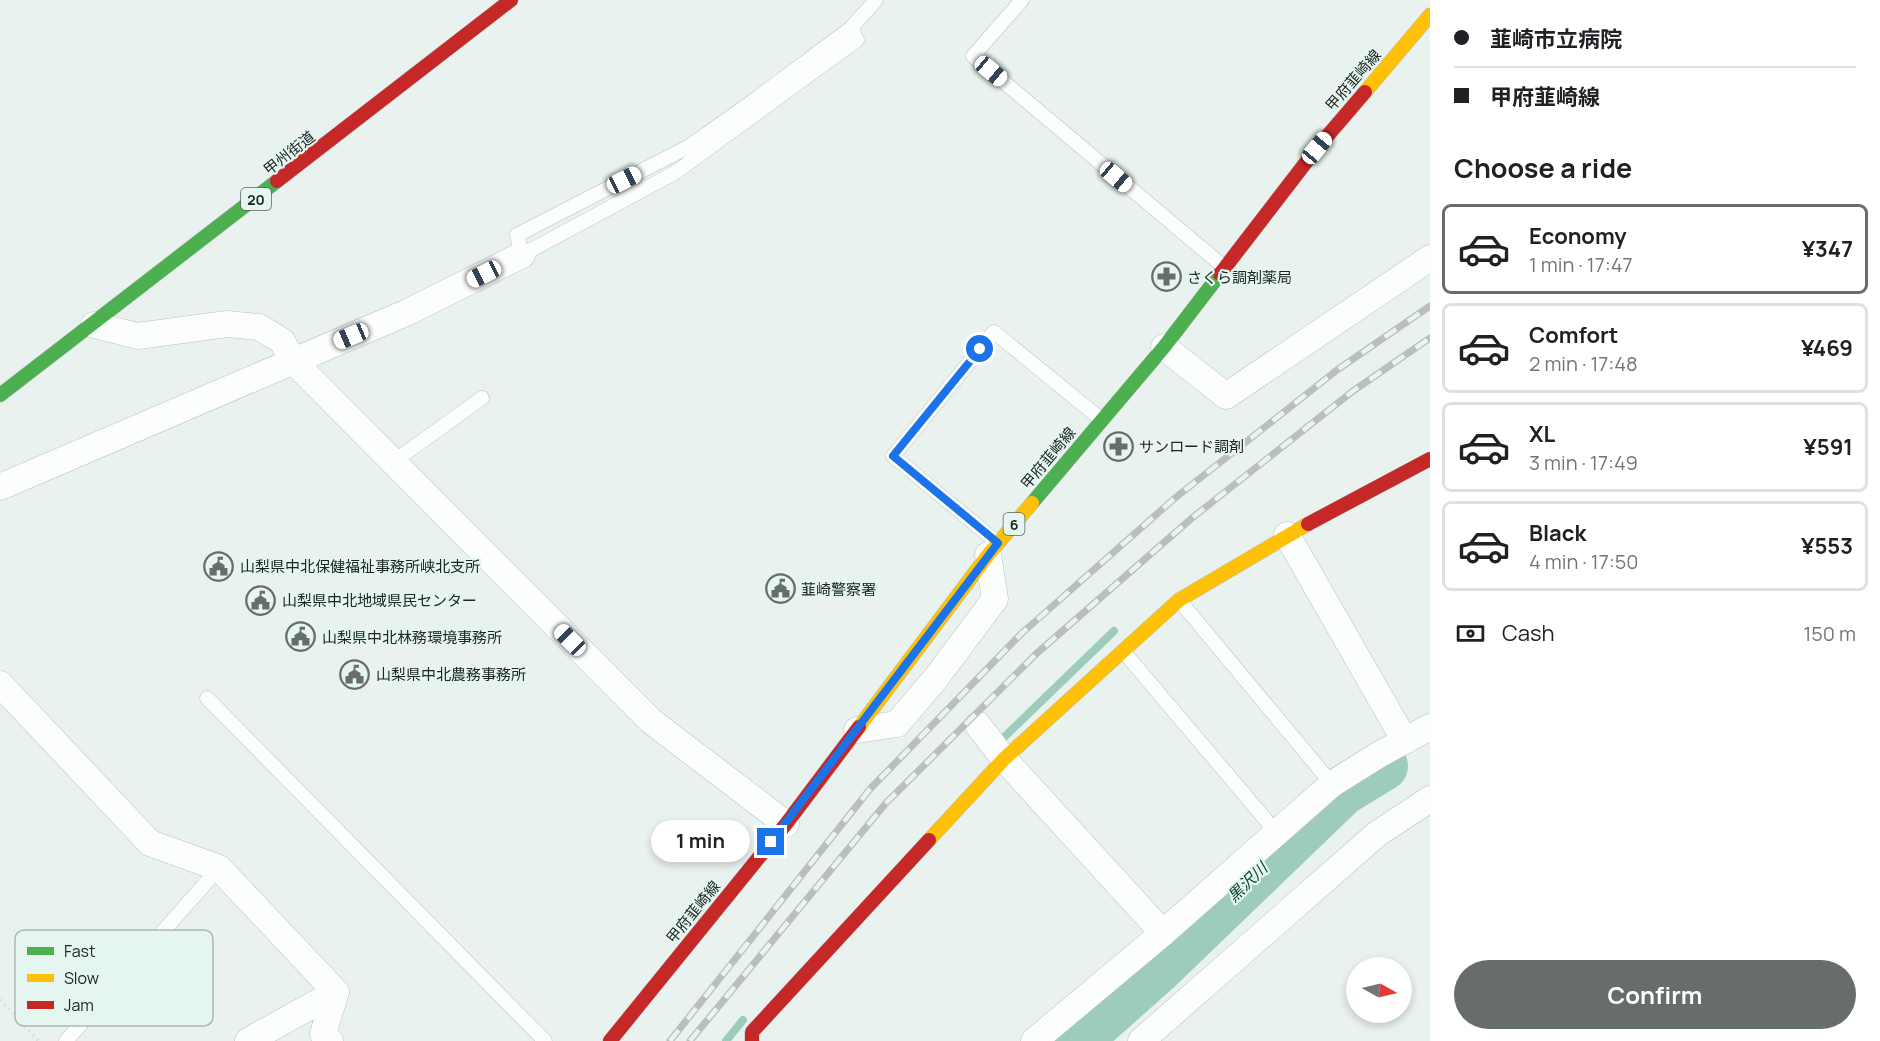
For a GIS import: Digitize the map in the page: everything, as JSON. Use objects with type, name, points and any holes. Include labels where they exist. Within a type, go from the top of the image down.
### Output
[{"type":"main road","name":"甲州街道","points":[[0,395],[511,0]]},
{"type":"main road","name":"甲府韮崎線","points":[[610,1041],[786,824],[993,549],[1164,347],[1317,148],[1430,15]]},
{"type":"main road","points":[[752,1041],[752,1032],[1004,759],[1179,600],[1287,535],[1430,459]]},
{"type":"street","points":[[0,487],[408,312],[522,255]]},
{"type":"street","points":[[1164,347],[1226,396],[1430,258]]},
{"type":"street","points":[[94,324],[138,336],[227,324],[259,327],[282,342],[293,361],[651,721],[786,824]]},
{"type":"street","points":[[1287,535],[1404,741]]},
{"type":"street","points":[[857,730],[897,724],[941,684],[995,599],[993,549]]},
{"type":"street","points":[[0,684],[150,843],[219,868],[336,992]]},
{"type":"street","points":[[978,725],[1004,759],[1163,933]]},
{"type":"street","points":[[1034,1041],[1163,933],[1332,784],[1430,728]]},
{"type":"street","points":[[1140,1041],[1377,834],[1430,799]]},
{"type":"street","points":[[248,1041],[336,992]]},
{"type":"street","points":[[330,1041],[323,1034],[336,992]]},
{"type":"lane","points":[[851,28],[857,40],[676,172],[522,255],[517,235],[687,147],[750,104],[851,28],[876,0]]},
{"type":"lane","points":[[1022,0],[973,56],[1224,267]]},
{"type":"lane","points":[[993,549],[893,456],[994,332],[1102,420]]},
{"type":"lane","points":[[393,462],[482,398]]},
{"type":"lane","points":[[1179,600],[1332,784]]},
{"type":"lane","points":[[1123,651],[1277,833]]},
{"type":"lane","points":[[207,699],[545,1041]]},
{"type":"lane","points":[[164,930],[219,868]]},
{"type":"lane","points":[[66,1041],[79,1026]]},
{"type":"path","points":[[0,1000],[15,1016]]},
{"type":"path","points":[[25,1026],[39,1041]]},
{"type":"waterway","points":[[996,745],[1114,631]]},
{"type":"waterway","name":"黒沢川","points":[[1076,1041],[1158,968],[1342,791],[1383,766]]},
{"type":"waterway","points":[[726,1041],[743,1020]]},
{"type":"railway","points":[[670,1041],[870,789],[1022,633],[1175,498],[1337,370],[1430,306]]},
{"type":"railway","points":[[690,1041],[886,803],[1036,654],[1192,518],[1353,391],[1430,338]]},
{"type":"traffic: fast","points":[[0,395],[277,181]]},
{"type":"traffic: fast","points":[[1032,503],[1164,347],[1220,274]]},
{"type":"traffic: slow","points":[[1365,92],[1430,15]]},
{"type":"traffic: slow","points":[[859,727],[988,555],[1032,503]]},
{"type":"traffic: slow","points":[[929,840],[1004,759],[1179,600],[1308,524]]},
{"type":"traffic: jam","points":[[277,181],[511,0]]},
{"type":"traffic: jam","points":[[1220,274],[1317,148],[1365,92]]},
{"type":"traffic: jam","points":[[1308,524],[1430,459]]},
{"type":"traffic: jam","points":[[610,1041],[786,824],[859,727]]},
{"type":"traffic: jam","points":[[752,1041],[752,1032],[929,840]]},
{"type":"place","name":"さくら調剤薬局","points":[[1166,277]]},
{"type":"place","name":"サンロード調剤","points":[[1118,446]]},
{"type":"place","name":"山梨県中北保健福祉事務所峡北支所","points":[[219,566]]},
{"type":"place","name":"韮崎警察署","points":[[780,589]]},
{"type":"place","name":"山梨県中北地域県民センター","points":[[261,600]]},
{"type":"place","name":"山梨県中北林務環境事務所","points":[[301,637]]},
{"type":"place","name":"山梨県中北農務事務所","points":[[355,674]]},
{"type":"route","points":[[771,842],[998,543],[893,456],[980,349]]}]
